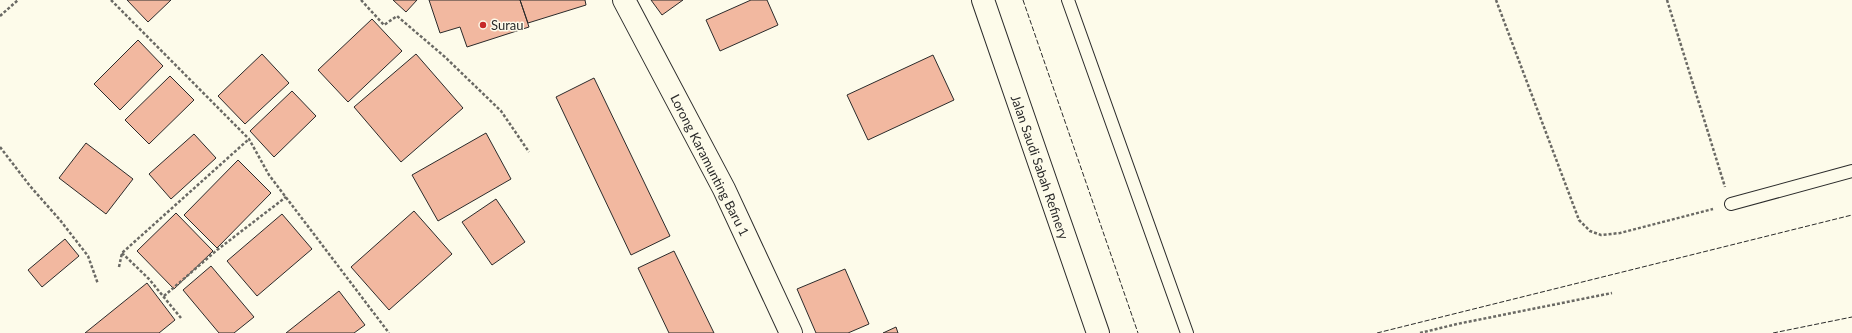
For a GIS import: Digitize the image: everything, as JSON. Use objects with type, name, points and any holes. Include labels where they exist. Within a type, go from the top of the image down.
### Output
[{"type":"street","name":"Lorong Karamunting Baru 1","points":[[624,0],[724,189],[791,333]]},
{"type":"street","name":"Jalan Saudi Sabah Refinery","points":[[983,0],[1098,333]]},
{"type":"lane","points":[[1068,0],[1187,333]]},
{"type":"lane","points":[[1731,204],[1852,171]]},
{"type":"path","points":[[0,16],[18,0]]},
{"type":"path","points":[[111,0],[249,139],[269,175],[389,333]]},
{"type":"path","points":[[361,0],[384,25],[397,16],[445,57],[501,111],[529,152]]},
{"type":"path","points":[[1496,0],[1579,220],[1590,231],[1601,235],[1620,234],[1731,204],[1667,0]]},
{"type":"path","points":[[119,267],[122,253],[249,139]]},
{"type":"path","points":[[0,147],[88,256],[98,284]]},
{"type":"path","points":[[164,296],[217,250],[286,197]]},
{"type":"path","points":[[122,253],[149,279],[181,318]]},
{"type":"path","points":[[1420,333],[1457,324],[1612,293]]},
{"type":"building","points":[[127,0],[171,0],[148,22]]},
{"type":"building","points":[[393,0],[417,0],[406,12]]},
{"type":"building","name":"Surau","points":[[429,0],[520,0],[529,27],[467,47],[460,27],[440,33]]},
{"type":"building","points":[[520,0],[585,0],[586,5],[528,23]]},
{"type":"building","points":[[651,0],[683,0],[662,15]]},
{"type":"building","points":[[751,0],[767,0],[778,25],[720,51],[706,20]]},
{"type":"building","points":[[372,19],[402,51],[348,102],[318,70]]},
{"type":"building","points":[[138,40],[163,66],[120,110],[94,84]]},
{"type":"building","points":[[262,54],[289,83],[245,124],[218,96]]},
{"type":"building","points":[[416,54],[463,108],[401,162],[354,107]]},
{"type":"building","points":[[933,55],[954,100],[868,140],[847,95]]},
{"type":"building","points":[[170,76],[194,100],[149,144],[125,120]]},
{"type":"building","points":[[594,78],[670,236],[631,255],[556,97]]},
{"type":"building","points":[[292,91],[316,116],[274,157],[250,131]]},
{"type":"building","points":[[486,133],[511,179],[438,221],[412,175]]},
{"type":"building","points":[[194,134],[216,158],[171,199],[149,174]]},
{"type":"building","points":[[86,143],[133,179],[106,214],[59,178]]},
{"type":"building","points":[[238,160],[271,193],[217,248],[184,215]]},
{"type":"building","points":[[496,199],[525,242],[492,265],[462,222]]},
{"type":"building","points":[[414,211],[452,254],[389,310],[351,267]]},
{"type":"building","points":[[176,213],[213,251],[174,289],[137,251]]},
{"type":"building","points":[[282,214],[312,249],[257,296],[227,261]]},
{"type":"building","points":[[65,239],[79,256],[42,287],[28,270]]},
{"type":"building","points":[[674,251],[714,333],[669,333],[638,268]]},
{"type":"building","points":[[211,266],[254,317],[234,333],[219,333],[183,290]]},
{"type":"building","points":[[845,269],[869,324],[848,333],[816,333],[797,289]]},
{"type":"building","points":[[147,283],[175,320],[159,333],[85,333]]},
{"type":"building","points":[[339,291],[365,325],[354,333],[286,333]]},
{"type":"building","points":[[896,327],[898,333],[883,333]]},
{"type":"fence","points":[[1023,0],[1138,333]]},
{"type":"fence","points":[[1377,333],[1852,215]]},
{"type":"fence","points":[[1773,333],[1852,317]]},
{"type":"place","name":"Surau","points":[[483,25]]}]
